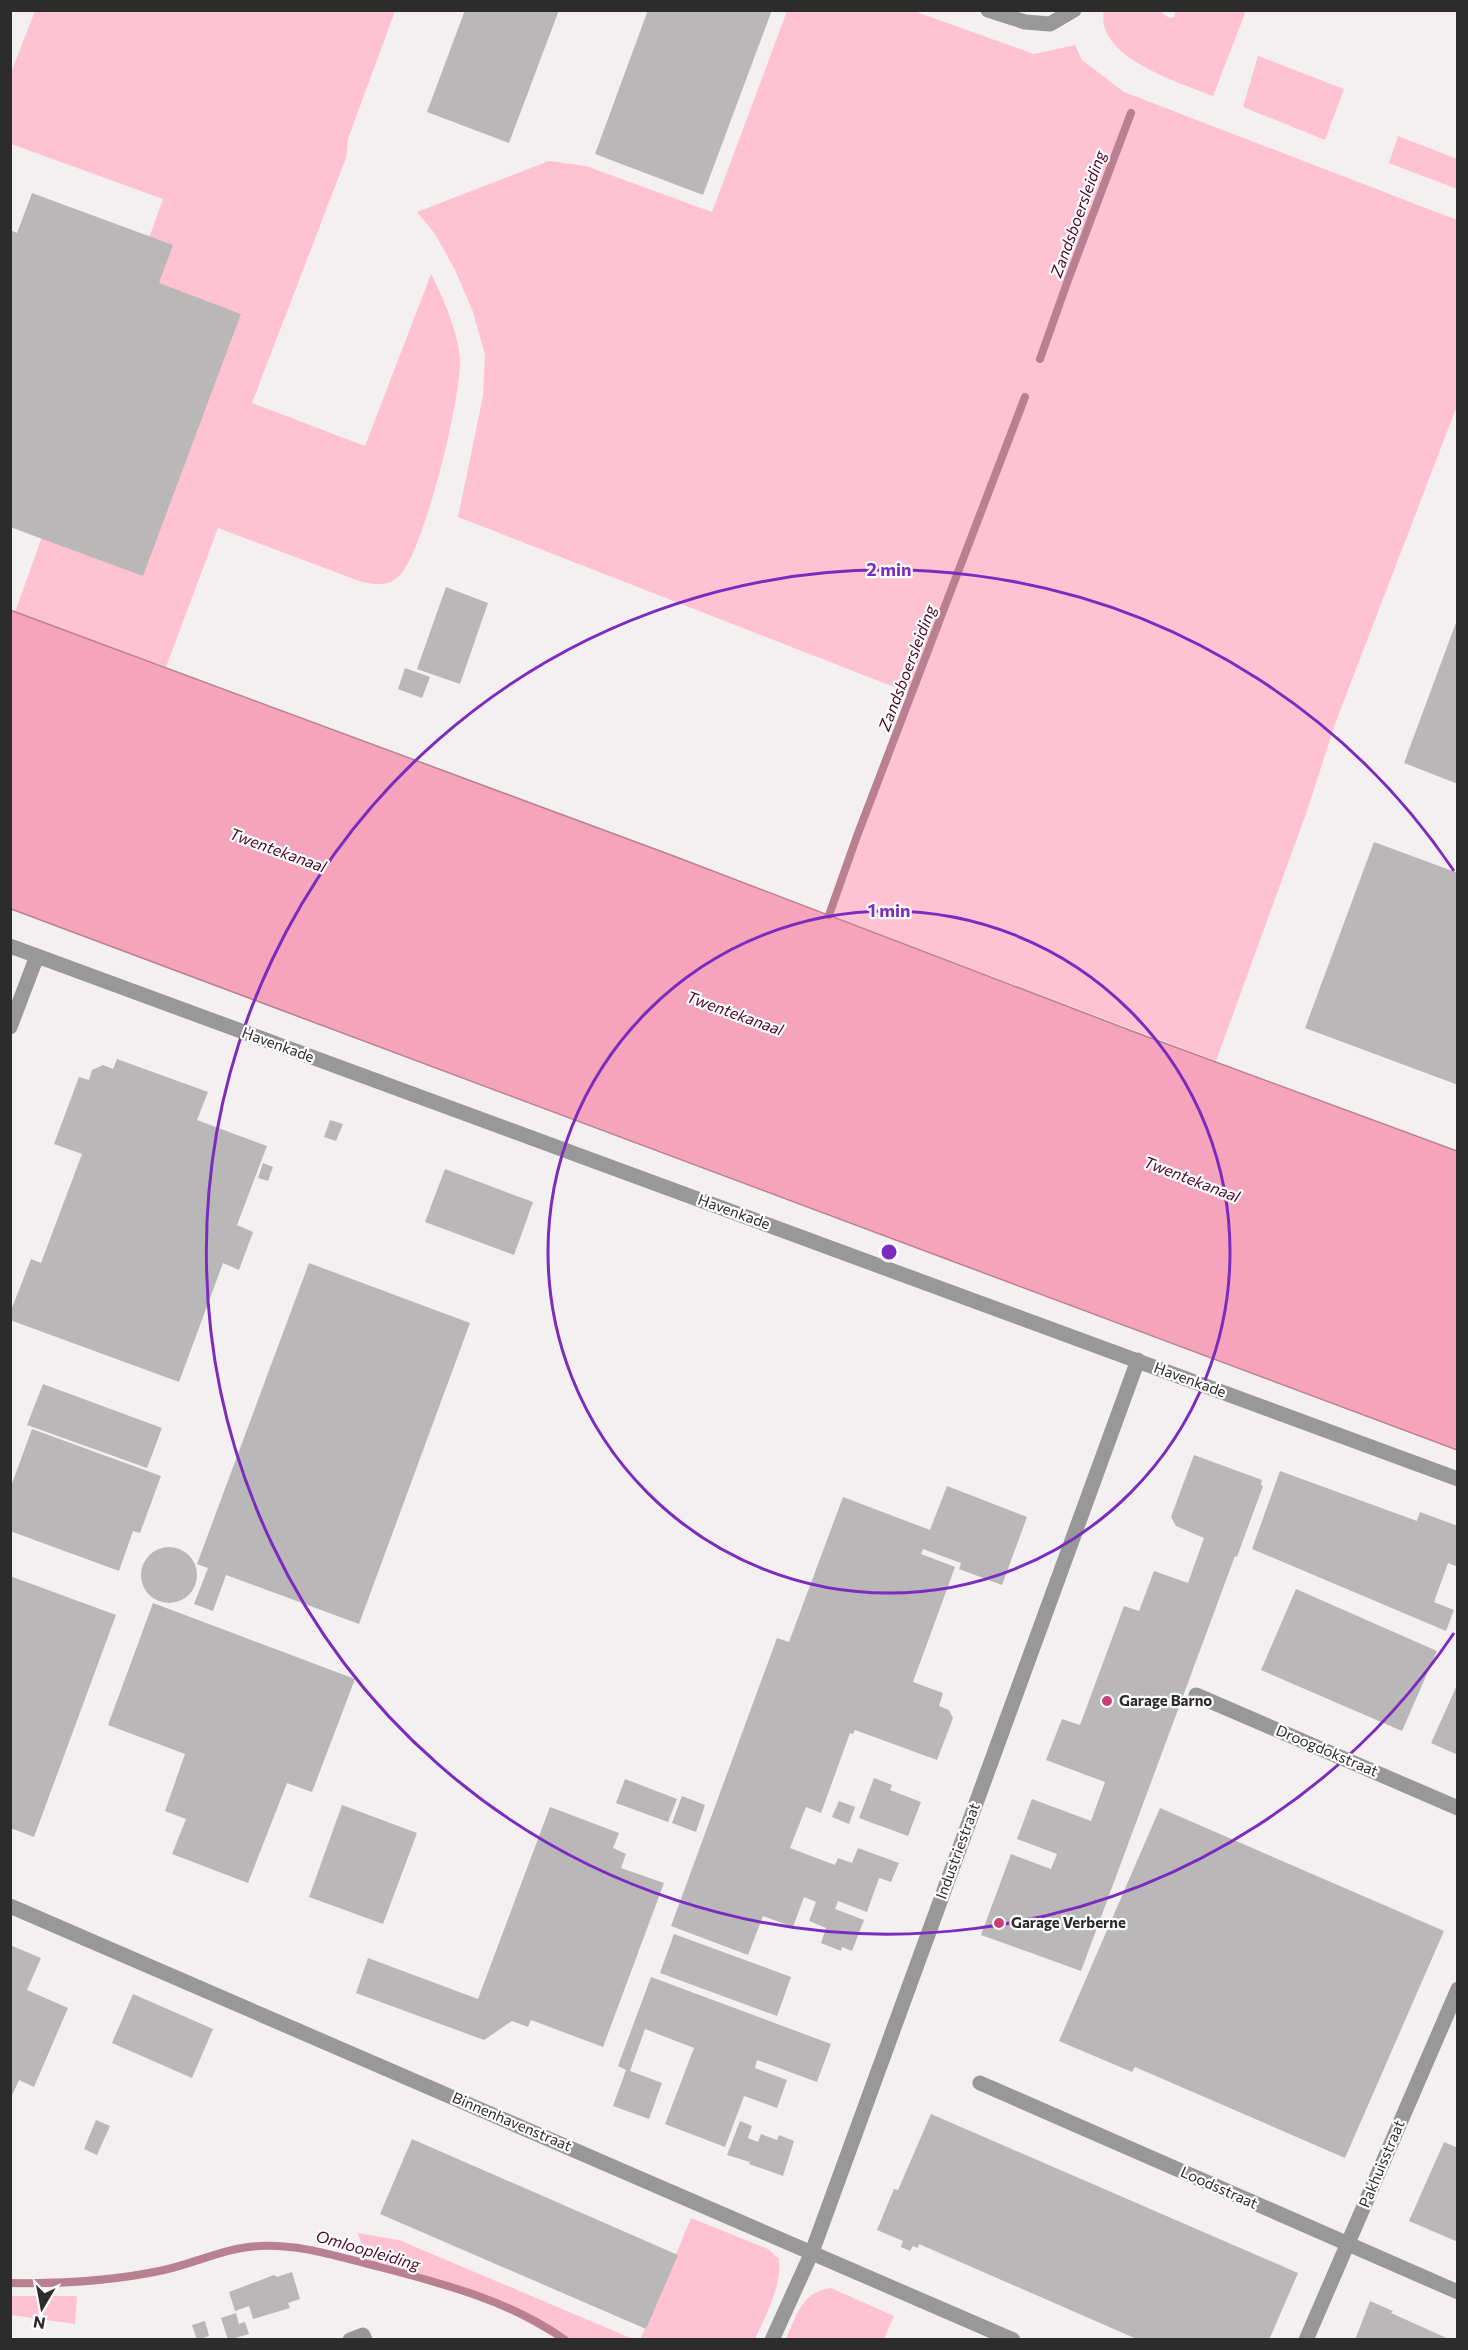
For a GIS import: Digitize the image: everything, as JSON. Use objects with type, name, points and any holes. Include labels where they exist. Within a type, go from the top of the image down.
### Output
[{"type":"street","points":[[988,10],[1025,22],[1050,24],[1073,11]]},
{"type":"street","name":"Havenkade","points":[[10,946],[1458,1479]]},
{"type":"street","points":[[10,1027],[37,956]]},
{"type":"street","name":"Industriestraat","points":[[772,2340],[812,2252],[1138,1360]]},
{"type":"street","name":"Droogdokstraat","points":[[1196,1695],[1458,1808]]},
{"type":"street","name":"Binnenhavenstraat","points":[[10,1906],[1013,2340]]},
{"type":"street","name":"Pakhuisstraat","points":[[1306,2340],[1458,1989]]},
{"type":"street","name":"Loodsstraat","points":[[980,2083],[1458,2292]]},
{"type":"shaded area","points":[[911,10],[1034,54],[1075,45],[1082,60],[1124,92],[1457,220],[1457,406],[1335,724],[1307,811],[1216,1061],[829,915],[912,694],[458,517],[483,396],[485,355],[473,312],[455,270],[435,234],[417,212],[549,161],[586,166],[712,212],[787,11]]},
{"type":"shaded area","points":[[35,11],[395,11],[348,139],[346,158],[252,403],[365,446],[431,274],[454,327],[460,360],[459,378],[448,439],[429,510],[407,565],[393,581],[380,584],[362,582],[218,528],[166,667],[15,612],[163,199],[11,144],[10,75]]},
{"type":"shaded area","points":[[1104,11],[1160,11],[1169,18],[1174,17],[1176,11],[1246,11],[1213,96],[1161,76],[1125,55],[1112,42],[1104,27]]},
{"type":"shaded area","points":[[1258,56],[1344,89],[1325,140],[1243,107]]},
{"type":"shaded area","points":[[1398,136],[1457,159],[1457,189],[1389,163]]},
{"type":"shaded area","points":[[691,2218],[768,2249],[779,2259],[776,2290],[755,2339],[640,2340]]},
{"type":"shaded area","points":[[358,2233],[399,2240],[633,2339],[557,2339],[491,2302],[442,2283],[366,2259]]},
{"type":"shaded area","points":[[831,2288],[894,2316],[884,2339],[786,2339],[797,2313],[806,2300],[821,2290]]},
{"type":"shaded area","points":[[11,2296],[77,2296],[75,2324],[11,2315]]},
{"type":"water","name":"Twentekanaal","points":[[10,610],[671,855],[1140,1034],[1457,1151],[1457,1450],[11,909]]},
{"type":"building","points":[[465,10],[559,10],[509,143],[427,112]]},
{"type":"building","points":[[648,10],[772,10],[703,195],[595,154]]},
{"type":"building","points":[[32,193],[173,245],[159,283],[241,314],[143,576],[10,527],[10,230],[17,233]]},
{"type":"building","points":[[446,587],[488,603],[460,684],[417,669]]},
{"type":"building","points":[[1458,620],[1458,784],[1404,763]]},
{"type":"building","points":[[405,668],[430,677],[422,698],[398,689]]},
{"type":"building","points":[[1374,842],[1458,873],[1458,1085],[1305,1028]]},
{"type":"building","points":[[117,1059],[208,1092],[197,1120],[267,1146],[237,1225],[253,1232],[239,1270],[223,1263],[179,1382],[10,1320],[10,1313],[31,1259],[41,1263],[82,1154],[54,1144],[79,1077],[89,1080],[92,1070],[103,1065],[113,1069]]},
{"type":"building","points":[[330,1120],[343,1124],[336,1141],[324,1137]]},
{"type":"building","points":[[263,1163],[273,1167],[268,1181],[258,1178]]},
{"type":"building","points":[[445,1169],[533,1202],[514,1255],[425,1222]]},
{"type":"building","points":[[309,1263],[470,1323],[359,1624],[226,1575],[213,1611],[194,1604],[208,1568],[197,1564]]},
{"type":"building","points":[[43,1384],[162,1428],[147,1468],[27,1425]]},
{"type":"building","points":[[32,1429],[161,1476],[140,1533],[133,1531],[119,1571],[10,1531],[10,1489]]},
{"type":"building","points":[[1194,1455],[1262,1480],[1261,1485],[1263,1486],[1081,1971],[981,1935],[1011,1854],[1051,1869],[1057,1854],[1017,1839],[1032,1799],[1091,1821],[1105,1782],[1046,1760],[1062,1719],[1080,1725],[1124,1606],[1139,1611],[1154,1571],[1188,1583],[1204,1538],[1176,1526],[1171,1517]]},
{"type":"building","points":[[1280,1471],[1417,1521],[1420,1512],[1458,1526],[1458,1567],[1448,1563],[1434,1602],[1454,1610],[1446,1631],[1252,1549]]},
{"type":"building","points":[[947,1486],[1027,1517],[1002,1585],[959,1569],[961,1563],[923,1549],[921,1554],[955,1567],[913,1682],[943,1693],[939,1706],[949,1710],[953,1718],[937,1760],[855,1730],[853,1734],[850,1733],[821,1813],[806,1807],[790,1848],[835,1865],[838,1858],[852,1863],[858,1848],[899,1863],[891,1882],[879,1878],[867,1912],[838,1901],[835,1909],[864,1920],[852,1951],[842,1947],[841,1951],[821,1943],[826,1928],[809,1921],[816,1902],[804,1897],[793,1927],[763,1916],[748,1955],[671,1926],[777,1638],[789,1642],[843,1497],[930,1530]]},
{"type":"building","points":[[169,1547],[180,1549],[189,1555],[195,1564],[197,1575],[195,1586],[189,1595],[180,1601],[169,1603],[158,1601],[149,1595],[143,1586],[141,1575],[143,1564],[149,1555],[158,1549]]},
{"type":"building","points":[[10,1576],[116,1615],[34,1837],[10,1828]]},
{"type":"building","points":[[1296,1589],[1437,1651],[1402,1731],[1261,1670]]},
{"type":"building","points":[[153,1603],[355,1679],[312,1792],[287,1783],[248,1883],[172,1854],[186,1819],[165,1811],[185,1754],[108,1725]]},
{"type":"building","points":[[1458,1683],[1458,1755],[1431,1743]]},
{"type":"building","points":[[874,1778],[892,1785],[890,1790],[921,1802],[908,1836],[859,1818]]},
{"type":"building","points":[[625,1779],[677,1799],[668,1822],[616,1803]]},
{"type":"building","points":[[682,1796],[705,1805],[696,1832],[672,1823]]},
{"type":"building","points":[[839,1801],[855,1807],[849,1824],[832,1817]]},
{"type":"building","points":[[342,1805],[417,1833],[383,1924],[309,1897]]},
{"type":"building","points":[[550,1807],[619,1833],[613,1848],[626,1854],[621,1868],[664,1883],[603,2047],[531,2020],[528,2027],[512,2021],[484,2040],[356,1993],[368,1958],[478,1999]]},
{"type":"building","points":[[1160,1808],[1444,1931],[1345,2158],[1135,2067],[1132,2072],[1059,2041]]},
{"type":"building","points":[[674,1934],[791,1977],[777,2016],[660,1973]]},
{"type":"building","points":[[10,1945],[41,1958],[27,1990],[68,2008],[34,2087],[19,2080],[10,2100]]},
{"type":"building","points":[[651,1977],[831,2044],[817,2082],[757,2060],[755,2068],[787,2080],[777,2108],[744,2096],[725,2147],[665,2124],[694,2048],[645,2029],[630,2071],[662,2083],[649,2119],[613,2106],[626,2070],[618,2066]]},
{"type":"building","points":[[133,1994],[213,2029],[192,2078],[112,2043]]},
{"type":"building","points":[[931,2114],[1298,2273],[1269,2340],[1139,2340],[919,2244],[918,2248],[913,2246],[910,2251],[901,2247],[903,2241],[877,2230],[894,2189],[898,2190]]},
{"type":"building","points":[[96,2120],[110,2126],[97,2155],[84,2149]]},
{"type":"building","points":[[740,2121],[752,2126],[748,2138],[758,2142],[761,2134],[777,2140],[779,2135],[794,2141],[783,2176],[727,2155]]},
{"type":"building","points":[[412,2139],[678,2255],[646,2329],[380,2214]]},
{"type":"building","points":[[1444,2142],[1458,2148],[1458,2242],[1409,2221]]},
{"type":"building","points":[[292,2272],[300,2299],[288,2303],[290,2308],[253,2319],[249,2306],[235,2311],[229,2292],[274,2275],[277,2277]]},
{"type":"building","points":[[1370,2301],[1393,2311],[1391,2313],[1451,2340],[1355,2340]]},
{"type":"building","points":[[236,2313],[239,2324],[245,2322],[249,2334],[228,2340],[221,2318]]},
{"type":"building","points":[[205,2321],[209,2336],[197,2340],[192,2325]]},
{"type":"waterway","name":"Zandsboersleiding","points":[[1040,359],[1131,113]]},
{"type":"waterway","name":"Zandsboersleiding","points":[[829,915],[1025,397]]},
{"type":"waterway","name":"Omloopleiding","points":[[10,2283],[49,2283],[126,2277],[176,2267],[236,2249],[260,2246],[289,2247],[317,2251],[372,2265],[472,2294],[521,2314],[565,2340]]},
{"type":"place","name":"Garage Barno","points":[[1107,1701]]},
{"type":"place","name":"Garage Verberne","points":[[999,1923]]}]
